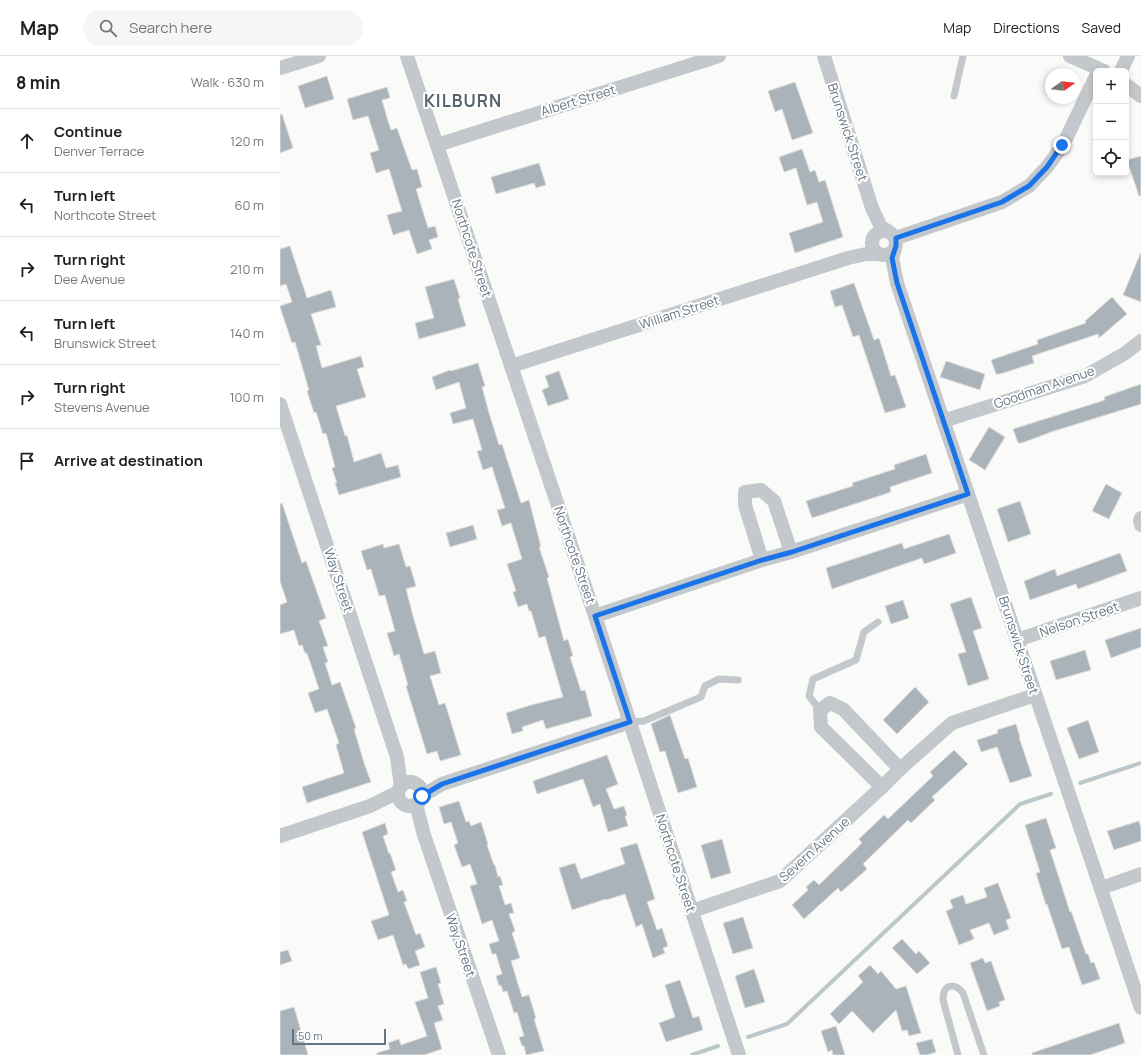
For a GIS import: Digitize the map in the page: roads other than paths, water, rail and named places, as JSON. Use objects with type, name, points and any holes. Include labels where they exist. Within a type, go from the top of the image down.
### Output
[{"type":"street","points":[[280,68],[319,56]]},
{"type":"street","name":"Northcote Street","points":[[407,56],[595,616],[739,1055]]},
{"type":"street","name":"Albert Street","points":[[437,145],[719,56]]},
{"type":"street","name":"Brunswick Street","points":[[824,56],[872,208],[892,258],[897,283],[1141,1008]]},
{"type":"street","points":[[1071,56],[1093,68]]},
{"type":"street","points":[[1122,68],[1128,56]]},
{"type":"street","name":"William Street","points":[[848,258],[885,238],[1002,202],[1029,186],[1047,167],[1062,145],[1093,85]]},
{"type":"street","points":[[1129,87],[1141,96]]},
{"type":"street","name":"Brunswick Street","points":[[885,238],[872,246],[880,255],[897,283]]},
{"type":"street","name":"William Street","points":[[511,366],[848,258],[866,254],[889,255],[885,238]]},
{"type":"street","name":"Goodman Avenue","points":[[943,421],[1085,376],[1124,354],[1141,341]]},
{"type":"street","name":"Way Street","points":[[280,404],[498,1055]]},
{"type":"street","points":[[762,560],[745,505],[745,492],[762,490],[774,500],[792,552]]},
{"type":"street","points":[[595,616],[762,560],[792,552],[968,494]]},
{"type":"street","points":[[1141,518],[1141,525]]},
{"type":"street","name":"Nelson Street","points":[[1018,640],[1141,598]]},
{"type":"street","name":"Severn Avenue","points":[[692,911],[780,881],[900,769],[952,723],[1035,695]]},
{"type":"street","points":[[882,787],[821,727],[820,710],[830,703],[843,709],[900,769]]},
{"type":"street","points":[[280,836],[370,806],[410,795],[630,722]]},
{"type":"street","points":[[1101,888],[1141,874]]},
{"type":"lane","points":[[954,96],[963,56]]},
{"type":"lane","points":[[820,710],[809,696],[813,679],[856,660],[864,632],[878,622]]},
{"type":"lane","points":[[630,722],[644,721],[701,697],[705,686],[719,679],[738,680]]},
{"type":"lane","points":[[958,1055],[942,1000],[943,993],[949,986],[959,988],[963,993],[984,1055]]},
{"type":"waterway","points":[[1080,783],[1141,763]]},
{"type":"waterway","points":[[748,1037],[787,1024],[1020,804],[1051,794]]},
{"type":"waterway","points":[[692,1055],[718,1046]]},
{"type":"district","name":"KILBURN","points":[[463,100]]}]
